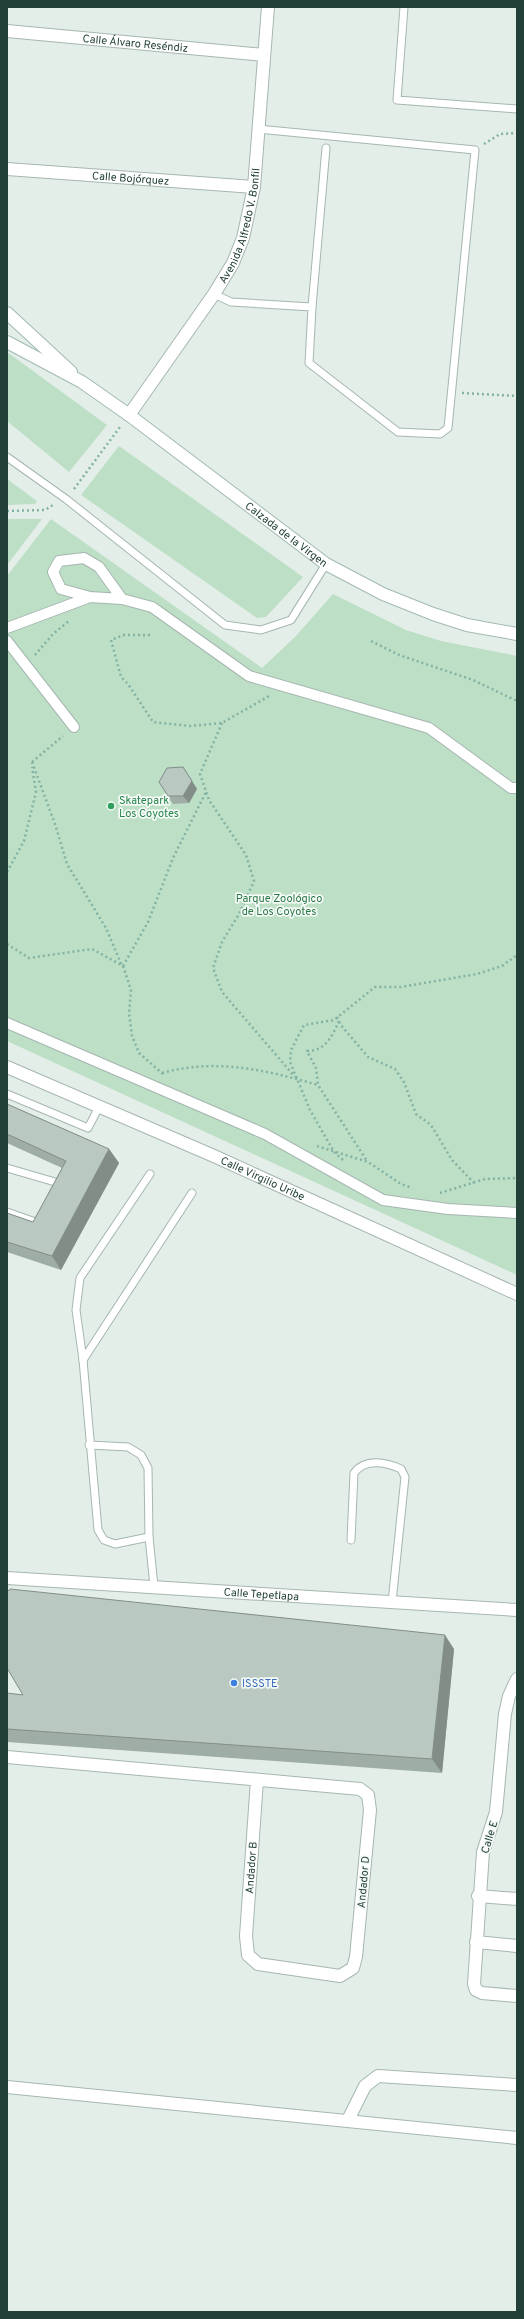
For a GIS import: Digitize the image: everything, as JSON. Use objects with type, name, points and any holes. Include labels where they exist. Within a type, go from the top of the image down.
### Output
[{"type":"street","name":"Avenida Alfredo V. Bonfil","points":[[129,415],[214,294],[233,263],[243,238],[254,187],[268,7]]},
{"type":"street","name":"Calle Álvaro Reséndiz","points":[[7,31],[264,54]]},
{"type":"street","name":"Calle Bojórquez","points":[[7,169],[254,187]]},
{"type":"street","name":"Calzada de la Virgen","points":[[7,313],[82,382]]},
{"type":"street","name":"Calzada de la Virgen","points":[[7,342],[82,382],[129,415],[326,564],[383,594],[433,614],[468,625],[517,634]]},
{"type":"street","points":[[122,599],[98,567],[84,558],[59,561],[53,572],[61,589],[90,597],[122,599],[152,607],[249,676],[429,728],[511,788],[517,788]]},
{"type":"street","points":[[7,628],[90,597]]},
{"type":"street","points":[[7,641],[74,727]]},
{"type":"street","points":[[7,1023],[265,1134],[383,1200],[448,1209],[517,1213]]},
{"type":"street","name":"Calle Virgilio Uribe","points":[[7,1067],[221,1159],[517,1294]]},
{"type":"street","name":"Calle Tepetlapa","points":[[7,1578],[154,1586],[517,1610]]},
{"type":"street","name":"Calle E","points":[[517,1679],[509,1696],[505,1714],[496,1812],[482,1852],[478,1896],[474,1984],[476,1990],[482,1993],[517,1996]]},
{"type":"street","points":[[7,1757],[257,1780]]},
{"type":"street","name":"Andador D","points":[[257,1780],[360,1789],[368,1795],[370,1810],[353,1968]]},
{"type":"street","name":"Andador B","points":[[257,1780],[246,1936],[248,1955],[258,1964],[340,1976],[353,1968]]},
{"type":"street","points":[[478,1896],[517,1898]]},
{"type":"street","points":[[476,1942],[517,1946]]},
{"type":"street","points":[[348,2120],[365,2086],[378,2076],[517,2085]]},
{"type":"street","points":[[7,2087],[517,2138]]},
{"type":"lane","points":[[404,7],[397,100],[517,109]]},
{"type":"lane","points":[[258,129],[475,150],[448,428],[440,434],[398,432],[309,363],[312,307],[326,148]]},
{"type":"lane","points":[[214,294],[231,302],[312,307]]},
{"type":"lane","points":[[7,457],[66,499],[225,625],[261,630],[291,620],[326,564]]},
{"type":"lane","points":[[7,1094],[88,1128],[99,1107]]},
{"type":"lane","points":[[7,1168],[62,1184],[59,1191]]},
{"type":"lane","points":[[149,1537],[115,1544],[104,1540],[98,1530],[89,1445],[84,1360],[76,1310],[80,1278],[150,1174]]},
{"type":"lane","points":[[84,1360],[192,1193]]},
{"type":"lane","points":[[7,1212],[41,1224],[44,1217]]},
{"type":"lane","points":[[89,1445],[128,1447],[140,1455],[148,1468],[149,1537],[154,1586]]},
{"type":"lane","points":[[351,1540],[354,1473],[359,1466],[368,1463],[389,1464],[401,1469],[405,1477],[392,1602]]},
{"type":"path","points":[[475,150],[500,134],[517,133]]},
{"type":"path","points":[[452,392],[517,396]]},
{"type":"path","points":[[7,511],[45,510],[66,499],[129,415]]},
{"type":"path","points":[[150,635],[124,634],[111,640],[121,677],[128,684],[153,722],[190,726],[222,723],[270,695],[270,683]]},
{"type":"path","points":[[371,641],[398,656],[473,680],[517,701]]},
{"type":"path","points":[[222,723],[200,774],[209,800],[246,856],[254,881],[239,914],[222,942],[213,968],[222,992],[297,1078]]},
{"type":"path","points":[[32,762],[74,727]]},
{"type":"path","points":[[7,872],[24,841],[36,792],[32,762]]},
{"type":"path","points":[[32,762],[55,824],[67,864],[106,928],[123,966],[131,990],[129,1013],[132,1036],[139,1053],[167,1077]]},
{"type":"path","points":[[123,966],[148,922],[173,858],[206,791]]},
{"type":"path","points":[[7,944],[29,958],[92,949],[123,966]]},
{"type":"path","points":[[345,1162],[334,1152],[310,1110],[290,1062],[291,1050],[304,1025],[338,1019],[375,987],[401,987],[477,974],[502,966],[517,955]]},
{"type":"path","points":[[338,1019],[331,1039],[322,1048],[307,1051],[316,1068],[318,1084],[368,1162]]},
{"type":"path","points":[[338,1019],[368,1057],[395,1069],[404,1082],[416,1114],[431,1125],[452,1160],[474,1183]]},
{"type":"path","points":[[162,1073],[186,1067],[224,1067],[269,1071],[318,1084]]},
{"type":"path","points":[[314,1144],[334,1152],[368,1162],[401,1184],[414,1189]]},
{"type":"path","points":[[449,1196],[434,1194],[485,1179],[517,1178]]},
{"type":"green space","points":[[7,352],[107,425],[69,472],[7,421]]},
{"type":"green space","points":[[119,446],[303,577],[266,617],[257,618],[81,495]]},
{"type":"green space","points":[[7,479],[37,501],[35,504],[7,505]]},
{"type":"green space","points":[[7,519],[42,519],[7,565]]},
{"type":"green space","name":"Parque Zoológico de Los Coyotes","points":[[51,519],[262,668],[295,637],[333,594],[406,630],[441,641],[517,656],[517,1275],[7,1041],[7,576]]},
{"type":"building","points":[[183,767],[192,781],[183,796],[168,796],[159,782],[167,768]]},
{"type":"building","points":[[7,1104],[109,1149],[52,1256],[7,1242],[7,1213],[33,1222],[66,1161],[7,1134]]},
{"type":"building","name":"ISSSTE","points":[[10,1589],[445,1635],[432,1759],[7,1729],[7,1693],[23,1695],[7,1668],[7,1592]]},
{"type":"place","name":"Skatepark Los Coyotes","points":[[111,806]]},
{"type":"place","name":"ISSSTE","points":[[234,1683]]}]
